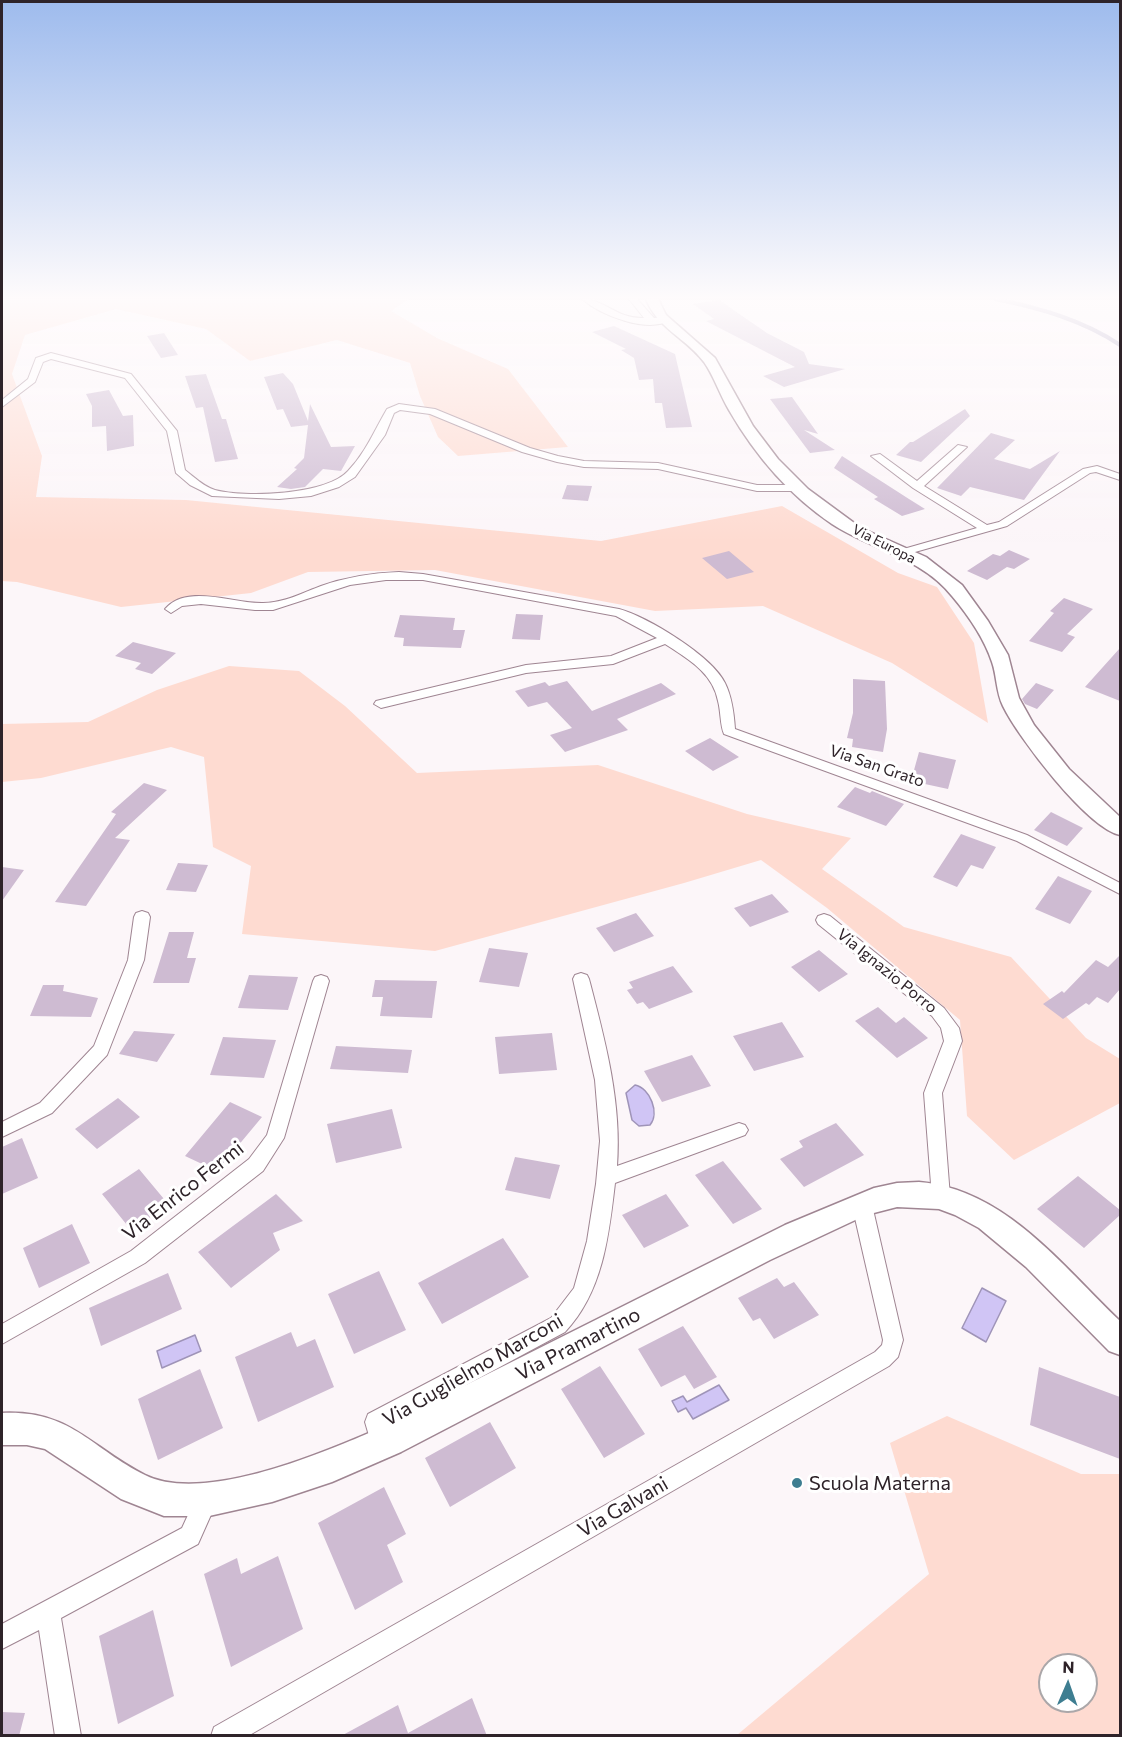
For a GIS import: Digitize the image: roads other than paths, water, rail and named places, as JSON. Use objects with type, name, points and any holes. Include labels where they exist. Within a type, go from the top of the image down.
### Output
[{"type":"street","points":[[2,404],[32,380]]},
{"type":"street","points":[[131,380],[172,431],[180,471],[194,483],[212,493],[246,496],[311,493],[335,485],[351,475],[380,435],[390,411],[399,407],[432,411],[526,450],[557,459],[584,464],[658,466],[757,488],[797,488]]},
{"type":"street","name":"Via Europa","points":[[721,380],[752,436],[778,470],[797,488],[855,531],[904,552],[951,584],[990,638],[1002,664],[1006,690],[1015,711],[1031,735],[1071,784],[1120,828]]},
{"type":"street","points":[[917,486],[962,447]]},
{"type":"street","points":[[876,456],[917,486],[986,529]]},
{"type":"street","points":[[904,552],[986,529],[1019,515],[1087,471],[1097,469],[1120,477]]},
{"type":"street","name":"Via San Grato","points":[[171,609],[174,604],[198,598],[244,607],[282,606],[328,587],[357,580],[414,576],[619,613],[648,626],[718,679],[724,697],[729,731],[1022,838],[1120,889]]},
{"type":"street","points":[[381,704],[526,669],[613,660],[664,639]]},
{"type":"street","points":[[2,1130],[46,1108],[101,1050],[136,960],[142,917]]},
{"type":"street","name":"Via Ignazio Porro","points":[[824,920],[948,1022],[953,1041],[933,1093],[941,1197]]},
{"type":"street","name":"Via Guglielmo Marconi","points":[[382,1445],[376,1422],[558,1325],[571,1314],[579,1301],[594,1259],[607,1178],[609,1140],[600,1059],[581,980]]},
{"type":"street","name":"Via Enrico Fermi","points":[[2,1335],[138,1257],[256,1165],[275,1138],[321,981]]},
{"type":"street","points":[[607,1178],[739,1130]]},
{"type":"street","name":"Via Pramartino","points":[[2,1429],[17,1428],[51,1433],[118,1478],[154,1497],[207,1499],[275,1485],[382,1445],[742,1258],[862,1205],[884,1197],[904,1195],[941,1197],[974,1211],[994,1223],[1029,1251],[1090,1315],[1120,1341]]},
{"type":"street","name":"Via Galvani","points":[[223,1736],[882,1359],[891,1350],[893,1340],[862,1205]]},
{"type":"street","points":[[2,1637],[190,1536],[207,1499]]},
{"type":"street","points":[[48,1614],[68,1736]]},
{"type":"place","name":"Scuola Materna","points":[[797,1483]]}]
